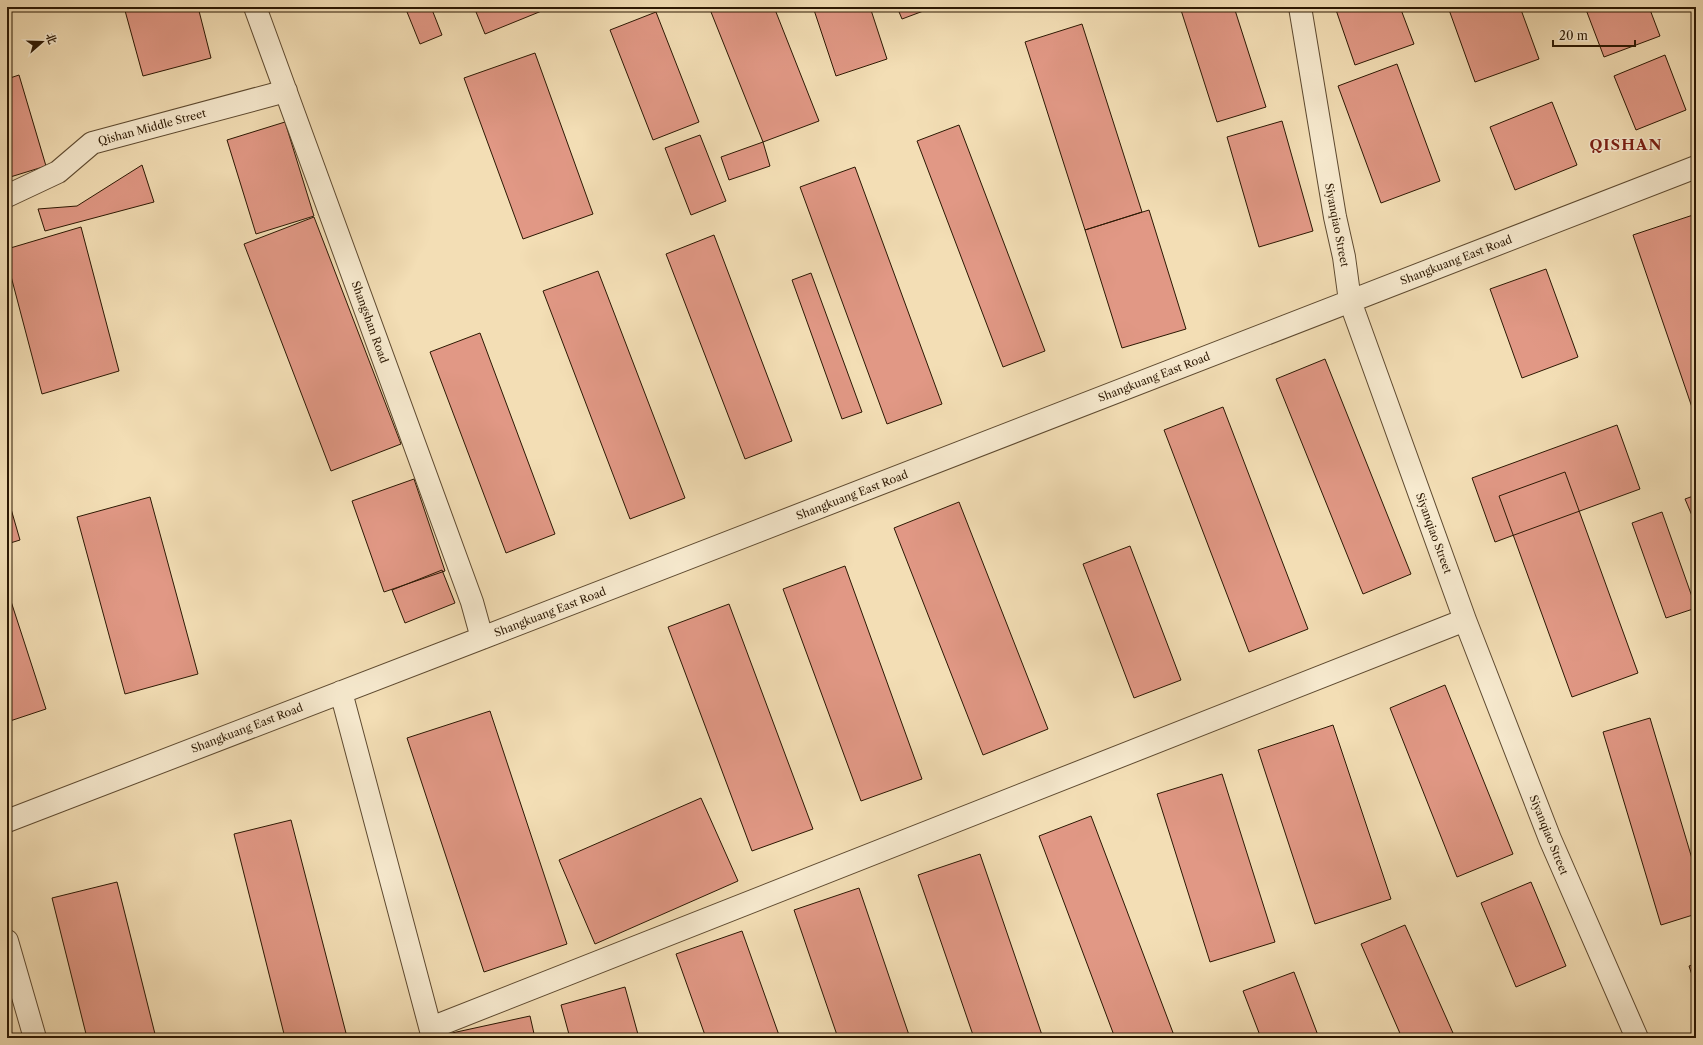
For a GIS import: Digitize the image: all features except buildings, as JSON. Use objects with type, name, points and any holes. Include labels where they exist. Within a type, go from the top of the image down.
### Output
[{"type":"street","name":"Shangshan Road","points":[[255,7],[472,602],[482,638]]},
{"type":"street","name":"Siyanqiao Street","points":[[1300,7],[1335,217],[1344,257],[1350,301],[1465,620],[1550,839],[1637,1038]]},
{"type":"street","name":"Qishan Middle Street","points":[[7,196],[58,172],[92,143],[286,91]]},
{"type":"street","name":"Shangkuang East Road","points":[[7,821],[1696,167]]},
{"type":"street","points":[[341,692],[432,1033],[1465,620]]},
{"type":"street","points":[[7,941],[36,1038]]},
{"type":"district","name":"QISHAN","points":[[1626,145]]}]
